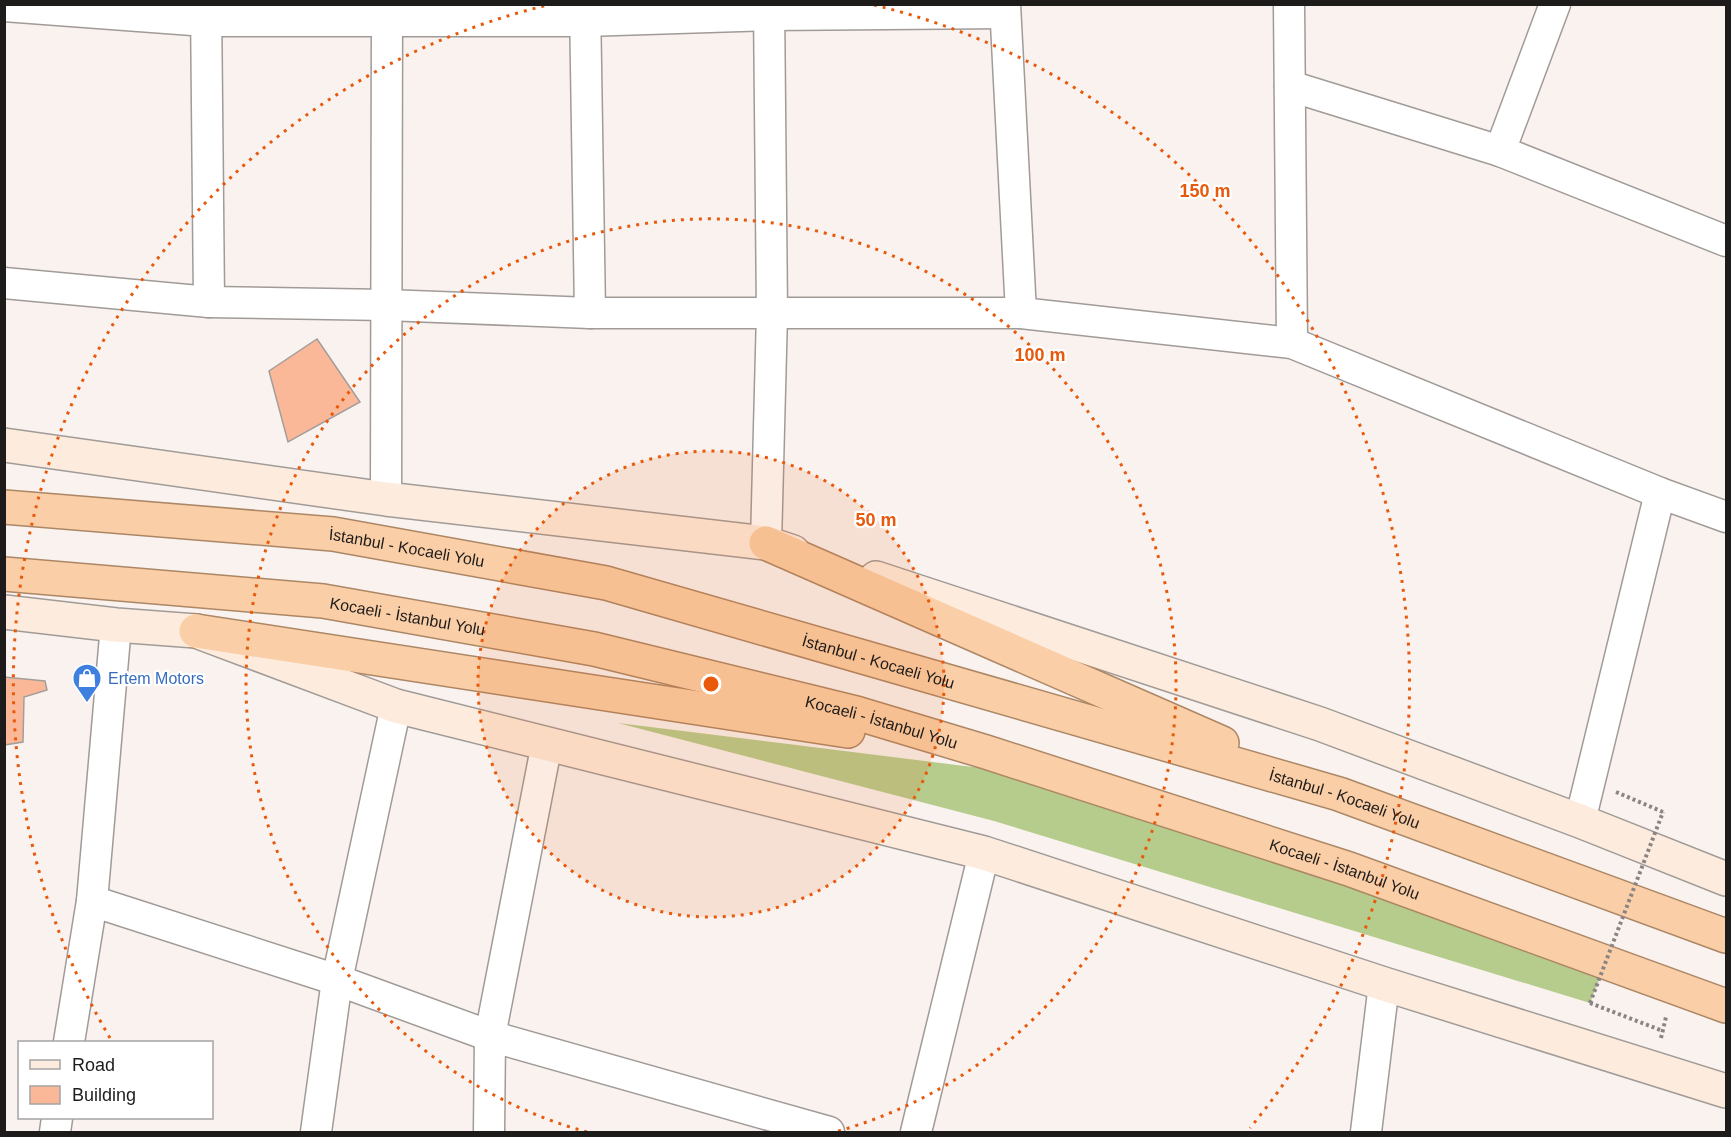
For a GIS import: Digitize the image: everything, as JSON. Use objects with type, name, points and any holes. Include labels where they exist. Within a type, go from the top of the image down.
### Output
[{"type":"highway","name":"İstanbul - Kocaeli Yolu","points":[[4,507],[333,534],[606,583],[1339,794],[1726,936]]},
{"type":"highway","points":[[766,543],[1339,794]]},
{"type":"highway","name":"Kocaeli - İstanbul Yolu","points":[[4,574],[323,601],[594,649],[856,713],[987,752],[1349,869],[1726,1006]]},
{"type":"highway","points":[[196,631],[987,752]]},
{"type":"main road","points":[[4,445],[386,500],[766,543],[1320,724],[1580,821],[1726,879]]},
{"type":"main road","points":[[4,612],[116,625],[196,631],[396,706],[984,853],[1384,984],[1726,1091]]},
{"type":"street","points":[[1289,4],[1292,343]]},
{"type":"street","points":[[1500,151],[1555,4]]},
{"type":"street","points":[[4,6],[206,13],[585,13],[1005,9],[1021,313]]},
{"type":"street","points":[[766,543],[772,313],[769,10]]},
{"type":"street","points":[[206,13],[209,302]]},
{"type":"street","points":[[386,500],[387,13]]},
{"type":"street","points":[[585,13],[590,313]]},
{"type":"street","points":[[1290,86],[1500,151],[1726,241]]},
{"type":"street","points":[[4,283],[209,302],[386,305],[590,313],[1021,313],[1292,343],[1726,518]]},
{"type":"street","points":[[1580,821],[1660,493]]},
{"type":"street","points":[[69,1041],[92,901],[116,625]]},
{"type":"street","points":[[316,1132],[337,980],[396,706]]},
{"type":"street","points":[[489,1132],[490,1036],[546,742]]},
{"type":"street","points":[[916,1132],[984,853]]},
{"type":"street","points":[[92,901],[337,980],[490,1036],[829,1132]]},
{"type":"street","points":[[1366,1132],[1384,984]]},
{"type":"path","points":[[1615,792],[1663,812],[1590,1003],[1663,1031]]},
{"type":"green space","points":[[618,723],[989,769],[1603,970],[1590,1003],[994,821]]},
{"type":"building","points":[[317,339],[360,402],[288,442],[269,371]]},
{"type":"building","points":[[4,677],[45,681],[47,690],[24,697],[23,742],[4,745]]},
{"type":"place","name":"Ertem Motors","points":[[87,704]]}]
